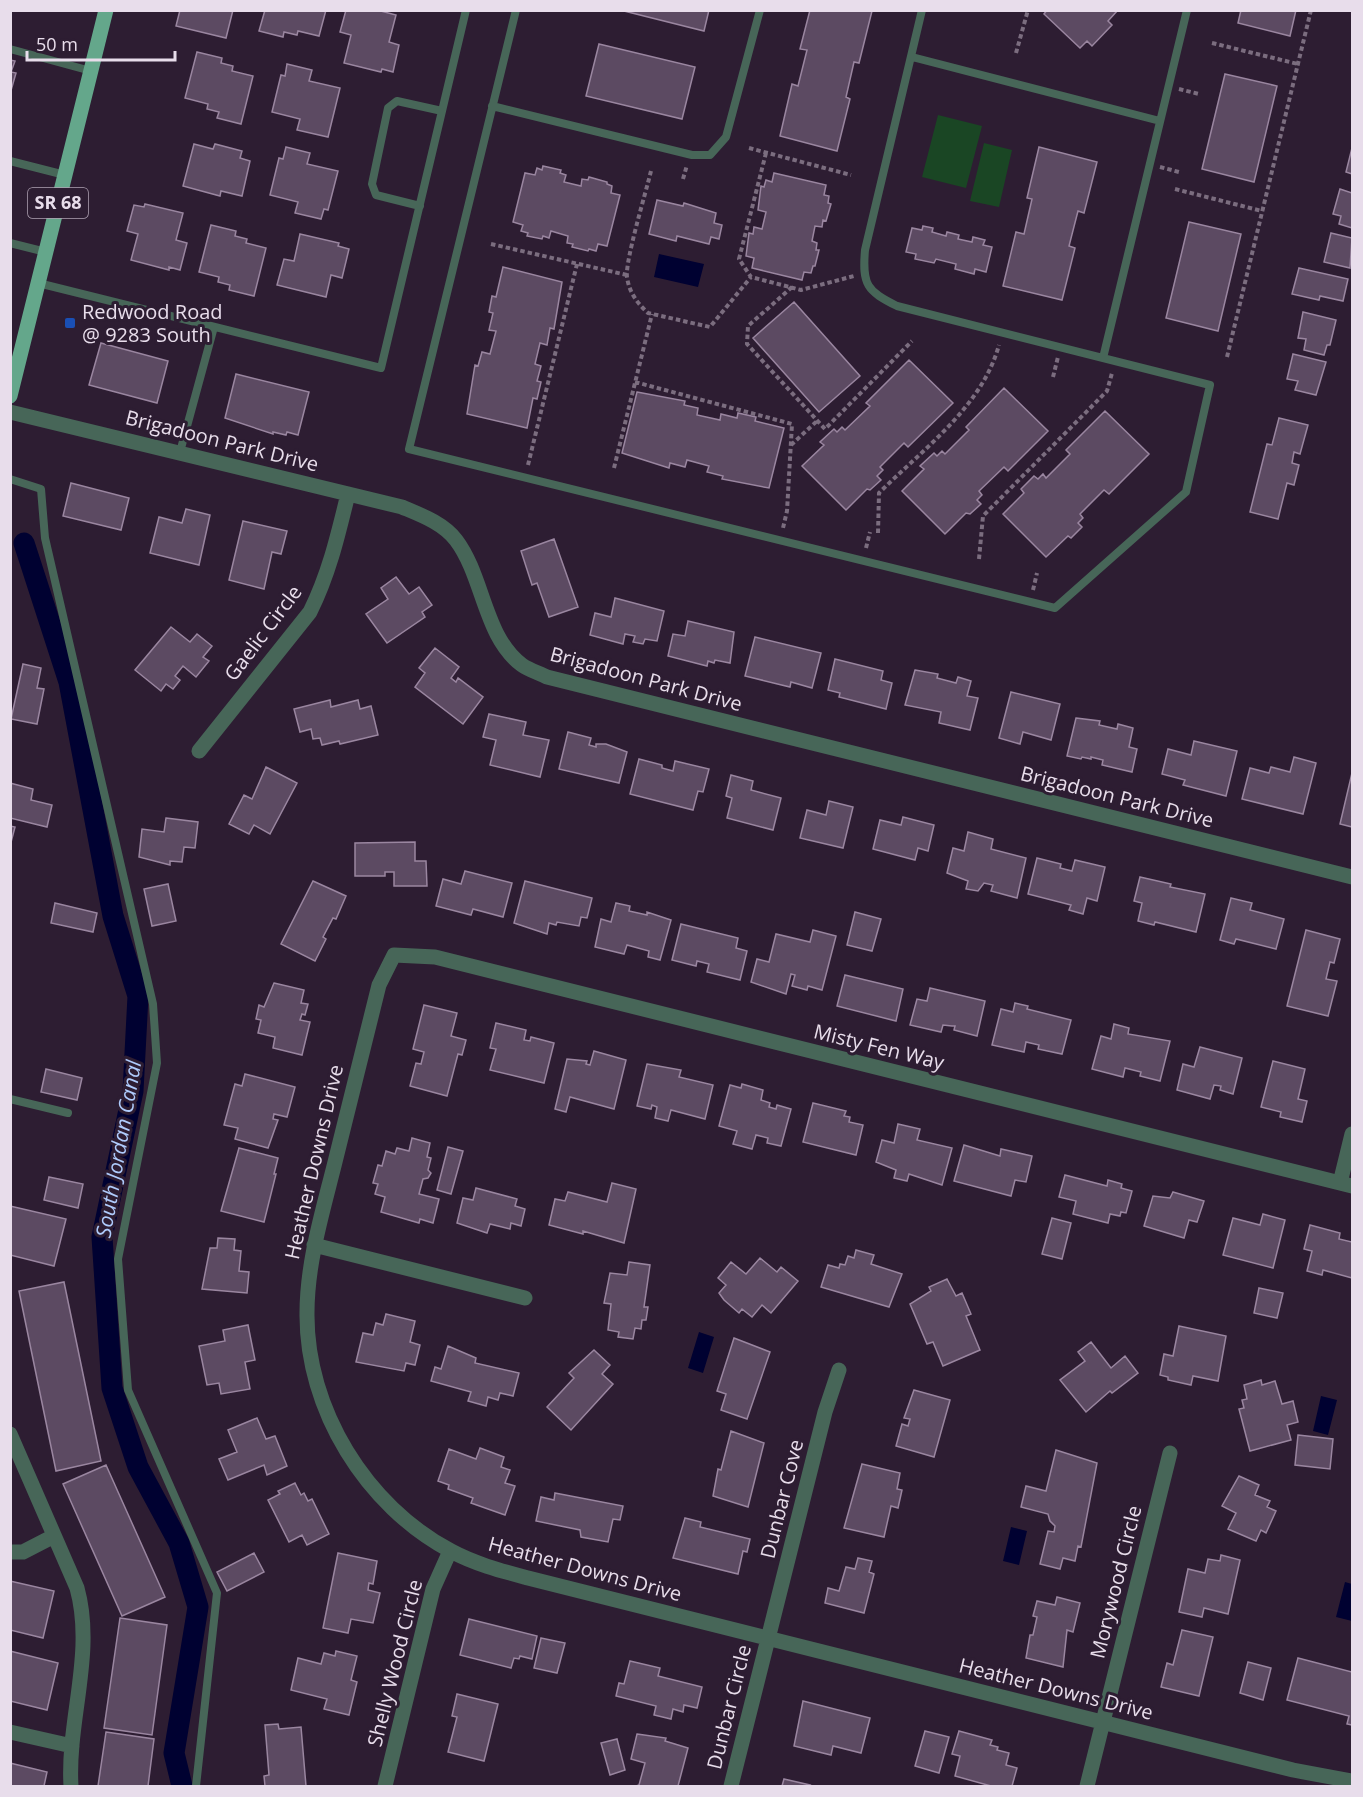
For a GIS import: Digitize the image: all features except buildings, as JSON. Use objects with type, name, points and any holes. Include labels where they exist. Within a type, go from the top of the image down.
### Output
[{"type":"main road","name":"SR 68","points":[[10,396],[106,10]]},
{"type":"street","name":"Brigadoon Park Drive","points":[[10,412],[402,507],[435,521],[456,539],[471,564],[497,632],[508,651],[523,666],[547,677],[1353,877]]},
{"type":"street","name":"Gaelic Circle","points":[[199,751],[310,612],[333,559],[348,494]]},
{"type":"street","name":"Misty Fen Way","points":[[394,955],[435,957],[1346,1185]]},
{"type":"street","name":"Heather Downs Drive","points":[[394,955],[379,985],[314,1245],[308,1281],[309,1345],[323,1403],[349,1457],[368,1482],[418,1529],[450,1551],[488,1567],[528,1578],[1293,1770],[1353,1781]]},
{"type":"street","points":[[1346,1185],[1353,1134]]},
{"type":"street","points":[[314,1245],[525,1298]]},
{"type":"street","name":"Dunbar Cove","points":[[768,1638],[825,1412],[839,1370]]},
{"type":"street","points":[[10,1434],[77,1588],[84,1622],[72,1746],[71,1786]]},
{"type":"street","name":"Morywood Circle","points":[[1088,1786],[1170,1453]]},
{"type":"street","points":[[10,1552],[23,1552],[54,1536]]},
{"type":"street","name":"Shelly Wood Circle","points":[[385,1786],[434,1589],[450,1551]]},
{"type":"street","name":"Dunbar Circle","points":[[731,1786],[768,1638]]},
{"type":"street","points":[[10,1732],[72,1746]]},
{"type":"lane","points":[[38,283],[381,368],[466,10]]},
{"type":"lane","points":[[516,10],[409,449],[1055,608],[1186,492],[1210,385],[897,306],[872,293],[863,274],[865,250],[922,10]]},
{"type":"lane","points":[[492,106],[692,155],[710,155],[726,137],[760,10]]},
{"type":"lane","points":[[1103,358],[1187,10]]},
{"type":"lane","points":[[10,49],[91,70]]},
{"type":"lane","points":[[912,57],[1160,121]]},
{"type":"lane","points":[[420,206],[376,195],[372,184],[388,108],[397,101],[442,111]]},
{"type":"lane","points":[[10,161],[65,175]]},
{"type":"lane","points":[[10,243],[46,252]]},
{"type":"lane","points":[[180,452],[214,327]]},
{"type":"lane","points":[[10,479],[41,489],[45,538],[153,1004],[157,1063],[118,1259],[128,1390],[217,1593],[196,1786]]},
{"type":"lane","points":[[10,1099],[69,1113]]},
{"type":"path","points":[[1016,53],[1028,10]]},
{"type":"path","points":[[1227,357],[1311,10]]},
{"type":"path","points":[[1212,43],[1298,64]]},
{"type":"path","points":[[1169,86],[1199,94]]},
{"type":"path","points":[[749,148],[851,175]]},
{"type":"path","points":[[766,153],[739,259],[751,277],[801,290],[863,274]]},
{"type":"path","points":[[651,171],[627,275],[632,293],[643,308],[652,314],[710,327],[751,277]]},
{"type":"path","points":[[1175,189],[1262,211]]},
{"type":"path","points":[[491,243],[627,275]]},
{"type":"path","points":[[532,448],[577,264]]},
{"type":"path","points":[[792,287],[748,326],[747,344],[825,429],[912,341]]},
{"type":"path","points":[[614,468],[652,314]]},
{"type":"path","points":[[878,534],[879,493],[975,398],[994,362]]},
{"type":"path","points":[[635,382],[792,424],[787,511]]},
{"type":"path","points":[[979,559],[983,516],[1107,391]]},
{"type":"path","points":[[791,446],[817,421]]},
{"type":"green space","points":[[938,115],[982,126],[966,188],[922,177]]},
{"type":"green space","points":[[984,143],[1012,150],[999,207],[970,201]]},
{"type":"shaded area","points":[[659,254],[704,264],[698,287],[654,277]]},
{"type":"shaded area","points":[[699,1332],[714,1337],[703,1373],[688,1368]]},
{"type":"shaded area","points":[[1321,1396],[1337,1400],[1328,1435],[1313,1431]]},
{"type":"shaded area","points":[[1011,1527],[1027,1531],[1019,1565],[1003,1561]]},
{"type":"shaded area","points":[[1345,1582],[1352,1584],[1352,1621],[1336,1617]]},
{"type":"waterway","name":"South Jordan Canal","points":[[24,543],[69,682],[113,916],[138,996],[133,1091],[102,1237],[112,1388],[138,1467],[179,1543],[198,1607],[174,1753],[182,1786]]},
{"type":"place","name":"Redwood Road @ 9283 South","points":[[70,323]]}]
